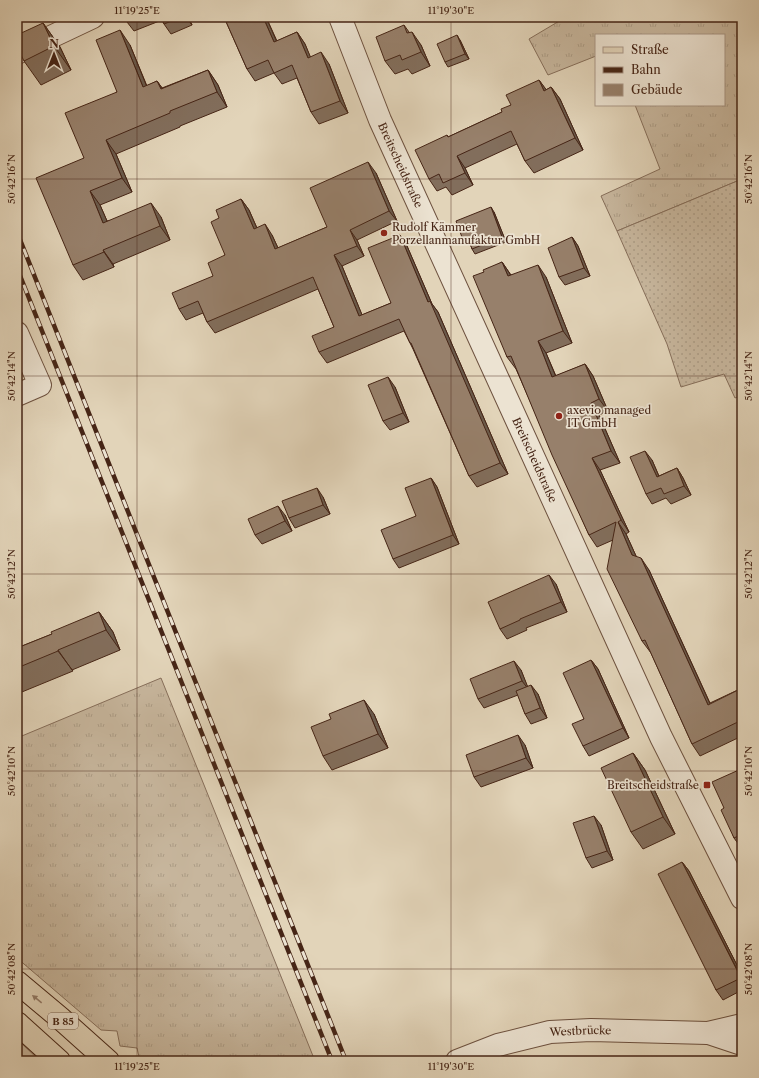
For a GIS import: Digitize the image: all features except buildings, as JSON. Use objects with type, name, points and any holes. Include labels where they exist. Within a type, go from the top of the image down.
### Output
[{"type":"main road","name":"B 85","points":[[17,982],[108,1061]]},
{"type":"main road","name":"B 85","points":[[17,1023],[59,1061]]},
{"type":"street","points":[[17,53],[93,17]]},
{"type":"street","name":"Breitscheidstraße","points":[[340,17],[380,120],[651,716],[692,801],[742,898]]},
{"type":"street","points":[[17,333],[40,385],[17,395]]},
{"type":"street","name":"Westbrücke","points":[[457,1061],[498,1045],[550,1032],[591,1030],[708,1033],[742,1025]]},
{"type":"street","name":"Westbrücke","points":[[708,1033],[742,1044]]},
{"type":"green space","points":[[566,17],[742,17],[742,179],[617,231],[601,196],[660,169],[635,106],[725,106],[725,34],[595,34],[595,56],[548,75],[529,39]]},
{"type":"green space","points":[[742,179],[742,395],[735,398],[724,374],[681,387],[667,344],[617,231]]},
{"type":"green space","points":[[161,678],[315,1061],[140,1061],[137,1048],[120,1046],[117,1031],[101,1030],[17,958],[17,738]]},
{"type":"green space","points":[[17,1039],[40,1061],[20,1061],[17,1058]]},
{"type":"railway","points":[[17,232],[346,1061]]},
{"type":"railway","points":[[17,268],[332,1061]]},
{"type":"place","name":"Rudolf Kämmer Porzellanmanufaktur GmbH","points":[[384,233]]},
{"type":"place","name":"axevio managed IT GmbH","points":[[559,416]]},
{"type":"place","name":"Breitscheidstraße","points":[[707,785]]}]
